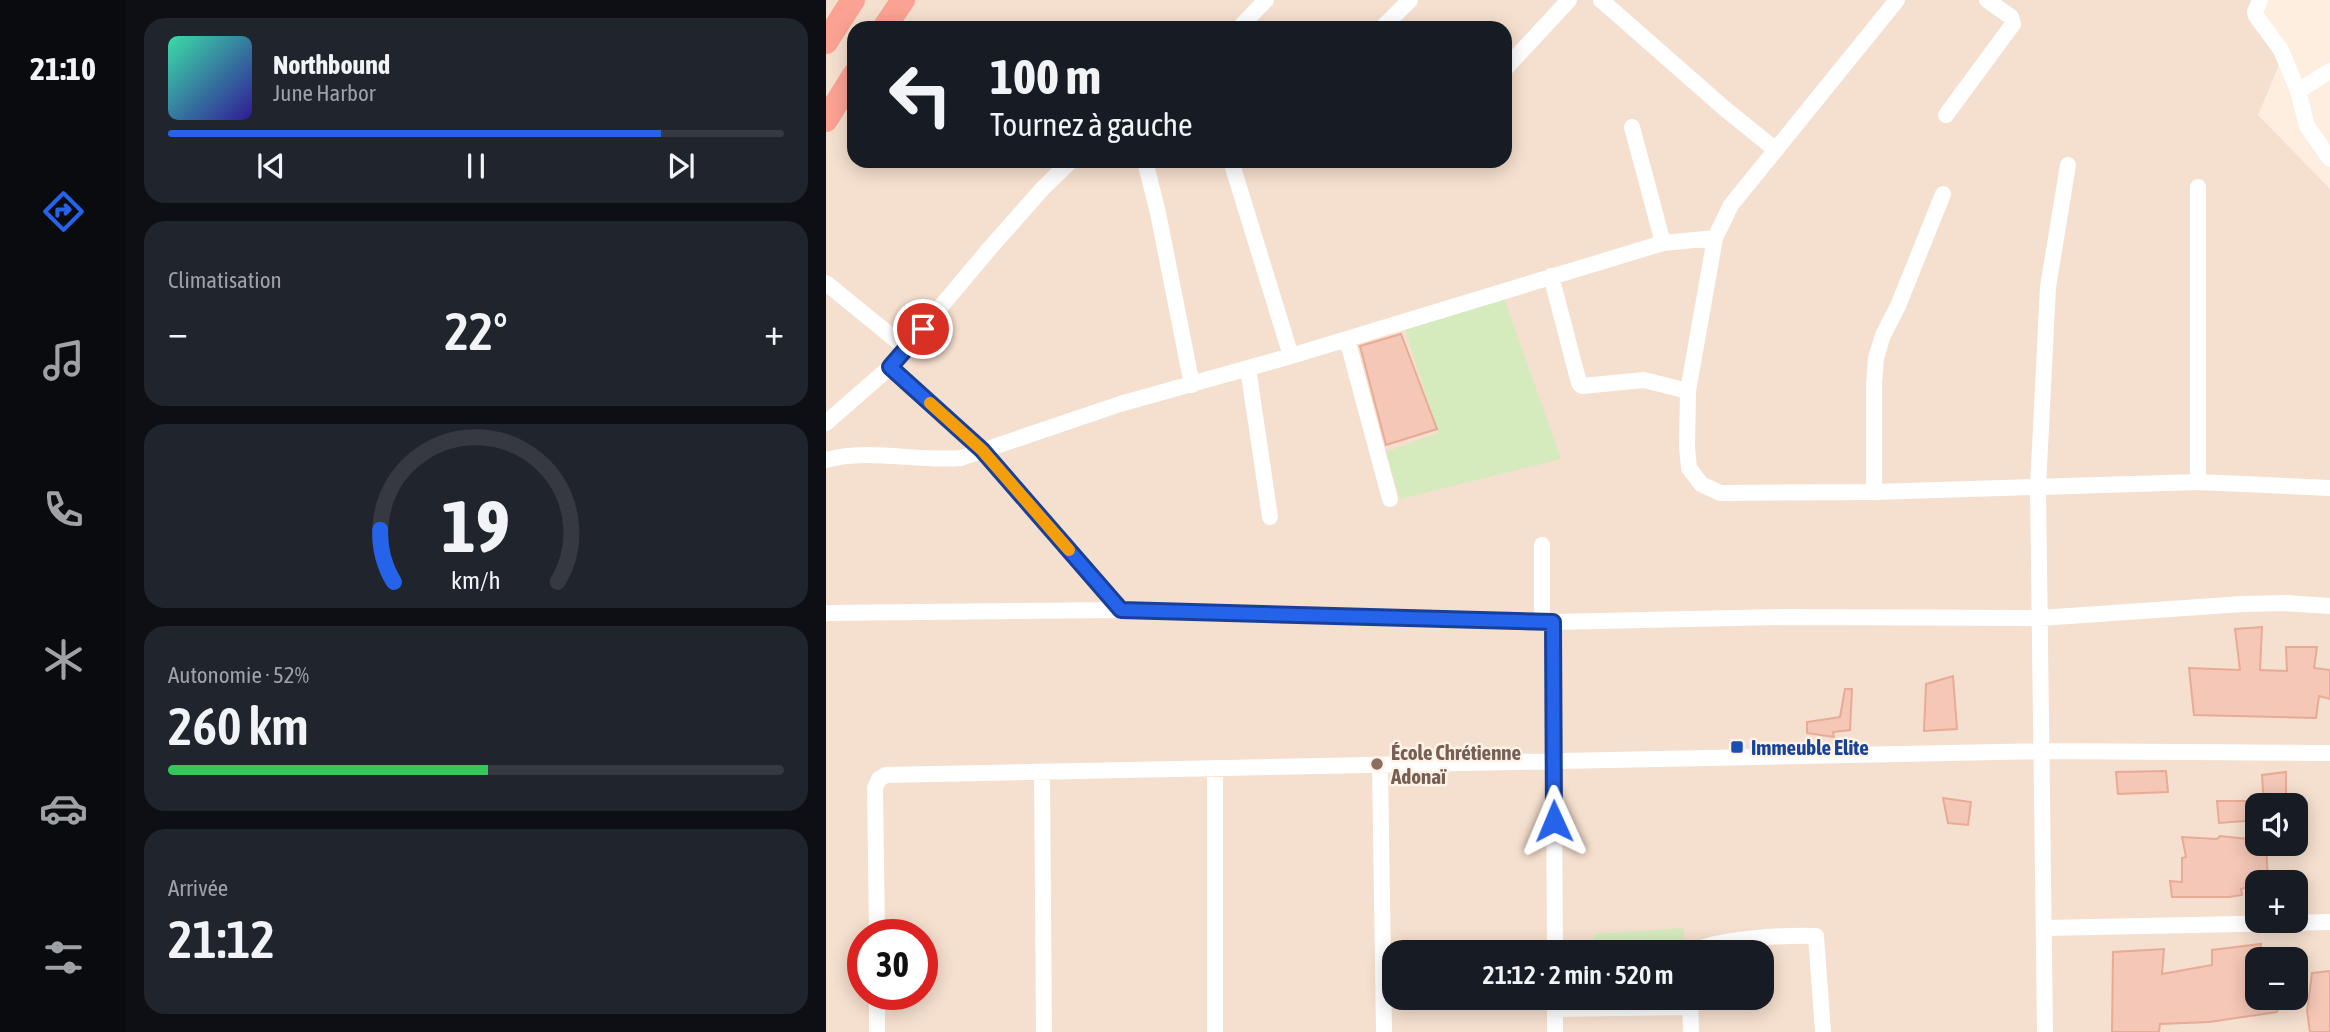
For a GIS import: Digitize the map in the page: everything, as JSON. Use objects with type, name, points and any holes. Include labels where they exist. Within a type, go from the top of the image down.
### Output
[{"type":"highway","points":[[826,42],[853,0]]},
{"type":"highway","points":[[889,21],[903,0]]},
{"type":"highway","points":[[826,120],[847,86]]},
{"type":"street","points":[[1244,21],[1255,7],[1266,0]]},
{"type":"street","points":[[1389,21],[1410,0]]},
{"type":"street","points":[[1512,61],[1569,0]]},
{"type":"street","points":[[1601,0],[1776,150]]},
{"type":"street","points":[[1897,0],[1731,205],[1715,238],[1688,391],[1686,447],[1689,468],[1701,484],[1720,493],[1874,492],[2197,482],[2330,488]]},
{"type":"street","points":[[1946,115],[2013,24],[2011,17],[1987,0]]},
{"type":"street","points":[[2260,0],[2256,16],[2281,50],[2298,91],[2307,126],[2330,159]]},
{"type":"street","points":[[2298,91],[2330,71]]},
{"type":"street","points":[[1632,127],[1663,243]]},
{"type":"street","points":[[2045,1032],[2038,488],[2048,287],[2068,165]]},
{"type":"street","points":[[826,423],[907,349],[990,248],[1064,168]]},
{"type":"street","points":[[1147,168],[1192,385]]},
{"type":"street","points":[[1233,168],[1291,356]]},
{"type":"street","points":[[2197,482],[2198,187]]},
{"type":"street","points":[[1874,492],[1876,358],[1883,335],[1898,306],[1943,194]]},
{"type":"street","points":[[826,460],[844,455],[937,460],[961,458],[1120,404],[1291,356],[1663,243],[1715,238]]},
{"type":"street","points":[[1551,276],[1582,386],[1644,380],[1688,391]]},
{"type":"street","points":[[826,283],[907,349]]},
{"type":"street","points":[[1347,339],[1390,499]]},
{"type":"street","points":[[890,367],[982,450],[1121,610]]},
{"type":"street","points":[[1248,368],[1270,517]]},
{"type":"street","points":[[1542,545],[1553,762],[1555,940]]},
{"type":"street","points":[[826,613],[1121,610],[1548,622],[1784,617],[2040,618],[2244,604],[2330,606]]},
{"type":"street","points":[[877,919],[875,788],[879,779],[886,775],[2043,751],[2330,753]]},
{"type":"street","points":[[1380,765],[1384,1032]]},
{"type":"street","points":[[1215,768],[1215,1032]]},
{"type":"street","points":[[1042,772],[1044,1032]]},
{"type":"street","points":[[2044,928],[2330,922]]},
{"type":"street","points":[[1735,940],[1816,936],[1823,1032]]},
{"type":"street","points":[[877,1010],[877,1032]]},
{"type":"street","points":[[1555,1010],[1555,1032]]},
{"type":"street","points":[[1690,1010],[1691,1032]]},
{"type":"shaded area","points":[[826,0],[2252,0],[2281,60],[2258,115],[2330,189],[2330,1032],[826,1032]]},
{"type":"green space","points":[[1503,295],[1561,459],[1400,499],[1386,452],[1438,433],[1404,326]]},
{"type":"green space","points":[[1684,928],[1684,940],[1594,940],[1594,934]]},
{"type":"building","points":[[1401,334],[1437,429],[1386,445],[1360,346]]},
{"type":"building","points":[[2262,627],[2260,670],[2287,671],[2286,647],[2317,647],[2314,668],[2330,670],[2330,699],[2319,696],[2316,718],[2194,715],[2189,668],[2240,670],[2235,629]]},
{"type":"building","points":[[1953,676],[1957,729],[1924,731],[1926,684]]},
{"type":"building","points":[[1845,689],[1852,689],[1850,730],[1833,732],[1834,737],[1807,733],[1807,722],[1840,717]]},
{"type":"building","points":[[2166,771],[2168,792],[2118,794],[2116,772]]},
{"type":"building","points":[[2286,772],[2286,793],[2263,793],[2262,775]]},
{"type":"building","points":[[1943,798],[1971,802],[1968,825],[1948,823]]},
{"type":"building","points":[[2217,801],[2245,801],[2245,821],[2219,823]]},
{"type":"building","points":[[2220,836],[2245,839],[2245,856],[2267,856],[2267,870],[2245,870],[2245,888],[2241,889],[2242,895],[2172,897],[2170,881],[2182,882],[2182,858],[2186,857],[2182,837],[2217,839]]},
{"type":"building","points":[[2261,944],[2261,947],[2245,947],[2245,1010],[2277,1012],[2209,1022],[2160,1024],[2159,1032],[2112,1032],[2113,952],[2164,949],[2162,974],[2212,965],[2212,950]]},
{"type":"building","points":[[2330,971],[2330,1032],[2310,1032],[2307,1011],[2312,973]]},
{"type":"slow traffic","points":[[930,403],[982,450],[1069,550]]},
{"type":"place","name":"Immeuble Elite","points":[[1737,747]]},
{"type":"place","name":"École Chrétienne Adonaï","points":[[1377,764]]},
{"type":"route","points":[[923,329],[890,367],[982,450],[1121,610],[1553,622],[1554,821]]}]
